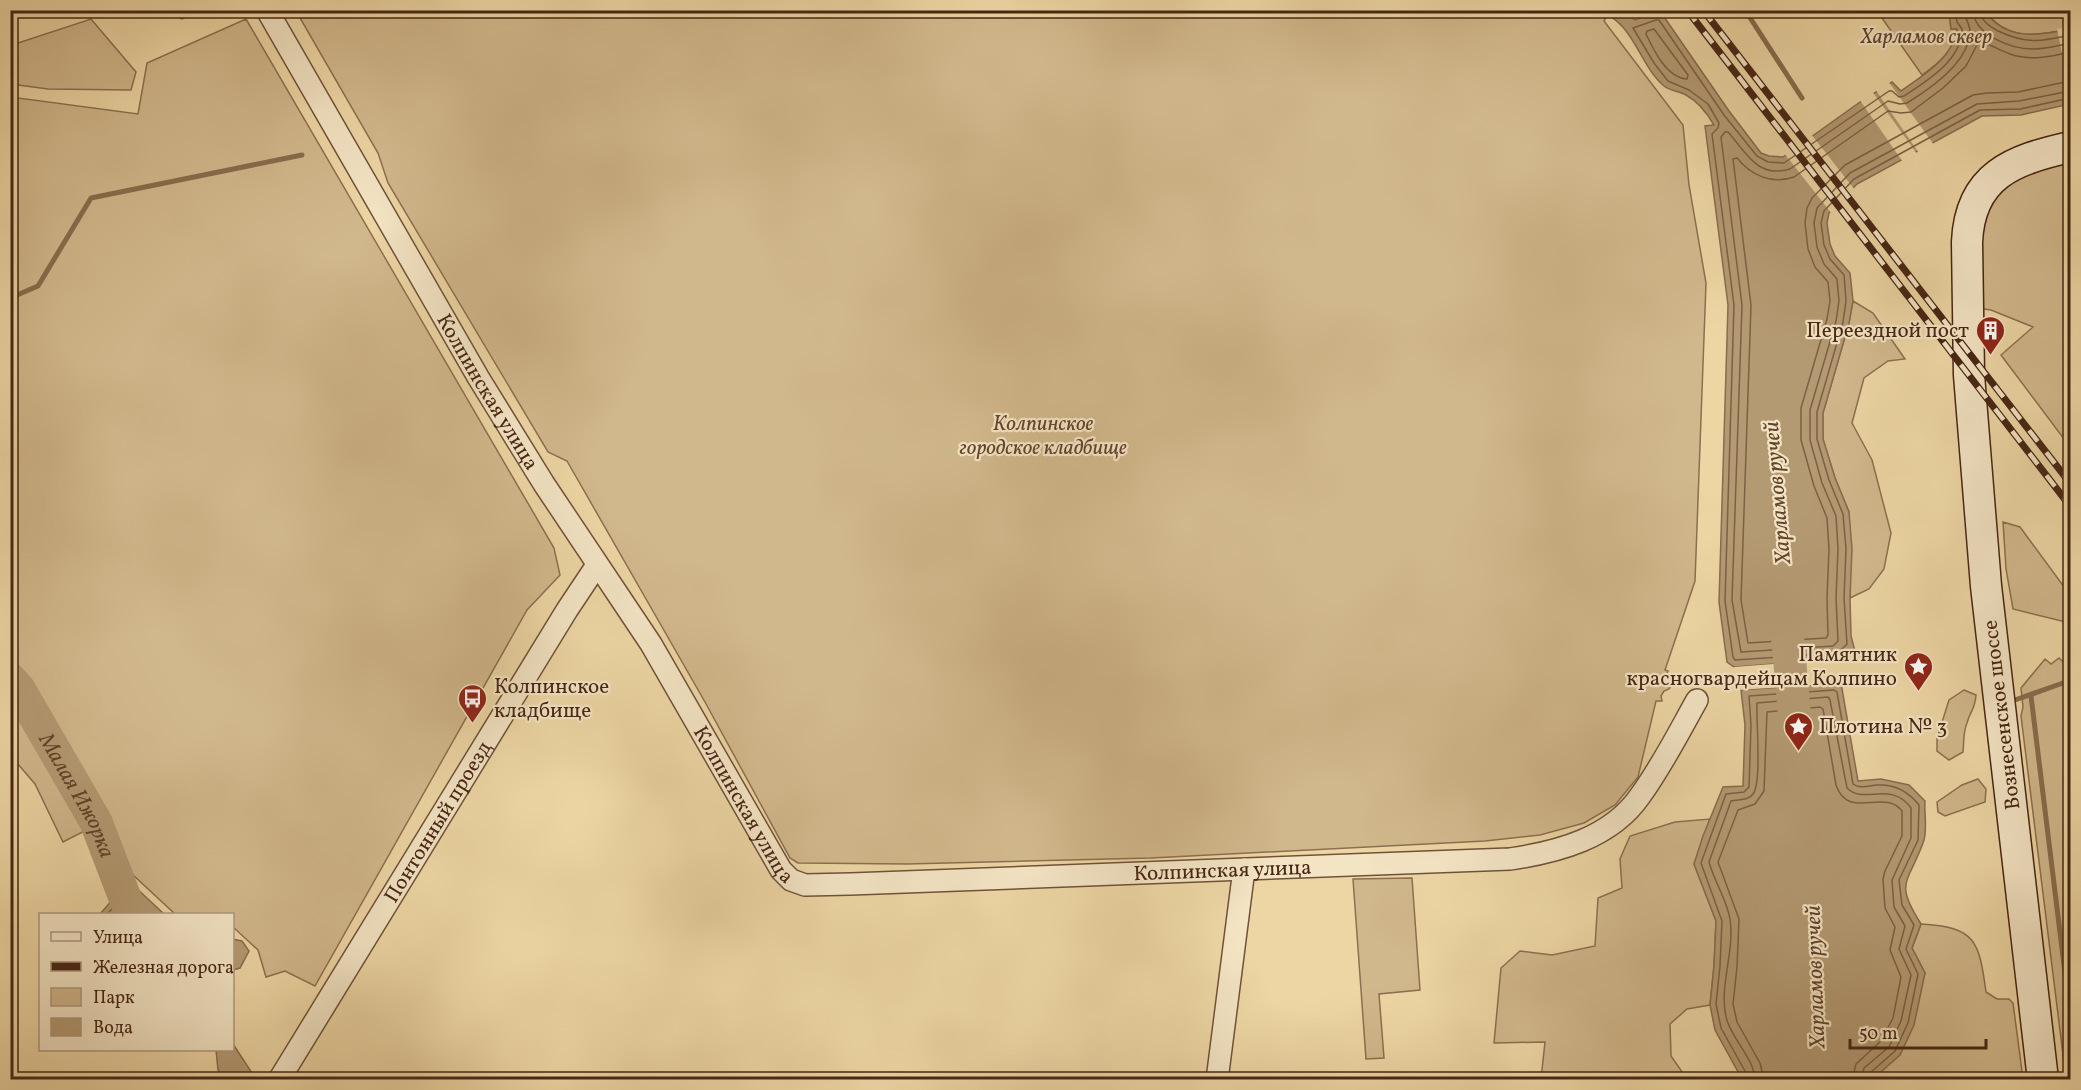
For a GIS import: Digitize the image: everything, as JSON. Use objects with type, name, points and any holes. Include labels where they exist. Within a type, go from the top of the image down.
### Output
[{"type":"street","name":"Колпинская улица","points":[[267,10],[478,377],[544,484],[651,644],[782,870],[791,880],[805,885],[851,884],[1510,859],[1546,854],[1575,844],[1612,825],[1640,798],[1697,700]]},
{"type":"street","name":"Вознесенское шоссе","points":[[2043,1080],[1991,636],[1968,350],[1967,224],[1976,200],[1990,181],[2015,163],[2070,147]]},
{"type":"street","name":"Понтонный проезд","points":[[279,1079],[567,610],[597,565]]},
{"type":"street","points":[[1218,1080],[1245,869]]},
{"type":"green space","points":[[199,10],[182,19],[163,11]]},
{"type":"green space","name":"Колпинское городское кладбище","points":[[296,11],[1610,11],[1604,21],[1683,125],[1689,185],[1706,283],[1695,581],[1665,670],[1668,671],[1663,683],[1671,686],[1661,696],[1662,701],[1656,701],[1638,777],[1615,805],[1584,823],[1540,835],[1485,841],[1151,858],[907,864],[798,863],[790,858],[705,702],[567,461],[548,452],[388,183],[378,153]]},
{"type":"green space","name":"Харламов сквер","points":[[1877,11],[1949,11],[1951,29],[1957,29],[1953,44],[1945,56],[1922,75]]},
{"type":"green space","name":"Харламов сквер","points":[[1985,11],[2070,11],[2070,29],[2035,34],[2013,32],[1993,21]]},
{"type":"green space","points":[[91,19],[136,72],[131,90],[48,89],[11,84],[11,41],[12,45]]},
{"type":"green space","points":[[246,19],[554,548],[560,575],[527,610],[315,986],[285,971],[266,977],[258,950],[234,928],[234,913],[174,913],[132,874],[106,820],[63,842],[35,784],[11,756],[11,97],[138,114],[147,63]]},
{"type":"green space","points":[[2070,161],[2070,447],[2001,355],[2033,327],[1991,310],[1977,308],[1977,273],[1980,235],[1985,217],[2002,187],[2023,174]]},
{"type":"green space","points":[[1853,301],[1873,313],[1905,359],[1888,361],[1864,378],[1852,423],[1872,460],[1891,533],[1884,569],[1869,589],[1850,598],[1849,512],[1823,439],[1823,413],[1849,323]]},
{"type":"green space","points":[[2003,522],[2020,527],[2070,595],[2070,623],[2013,609],[2006,569]]},
{"type":"green space","points":[[2059,658],[2070,668],[2070,1080],[2066,1079],[2021,716],[2023,707],[2021,688],[2045,659],[2051,664]]},
{"type":"green space","points":[[1964,690],[1976,695],[1975,704],[1965,730],[1963,752],[1949,760],[1937,751],[1937,738],[1949,700]]},
{"type":"green space","points":[[1978,779],[1986,789],[1985,802],[1945,816],[1938,812],[1937,802],[1962,785]]},
{"type":"green space","points":[[1710,819],[1694,864],[1716,921],[1710,1005],[1687,1009],[1670,1024],[1671,1056],[1687,1079],[1541,1079],[1545,1042],[1494,1043],[1501,968],[1520,951],[1552,955],[1595,946],[1598,898],[1622,888],[1620,859],[1630,836],[1675,822]]},
{"type":"green space","points":[[1412,878],[1420,990],[1379,994],[1384,1058],[1366,1059],[1353,879]]},
{"type":"green space","points":[[1921,924],[1953,929],[1964,933],[1972,940],[1981,960],[1986,992],[1997,999],[2009,999],[2013,1003],[2023,1079],[1873,1080],[1925,973],[1912,948]]},
{"type":"water","points":[[1597,11],[1623,11],[1635,20],[1660,11],[1761,153],[1783,157],[1892,82],[1901,91],[1936,65],[1950,49],[1957,29],[1951,29],[1949,11],[1985,11],[1993,21],[2013,32],[2023,34],[2070,29],[2070,104],[2021,115],[1982,116],[1857,184],[1829,213],[1827,223],[1830,244],[1835,256],[1850,273],[1853,301],[1849,323],[1823,413],[1823,439],[1849,512],[1852,549],[1851,636],[1855,651],[1847,652],[1842,659],[1734,667],[1727,662],[1719,602],[1728,305],[1705,126],[1714,125],[1695,101],[1664,86],[1655,77],[1628,33],[1619,23]]},
{"type":"water","points":[[1841,683],[1858,781],[1881,779],[1909,785],[1925,801],[1924,839],[1906,883],[1908,899],[1921,924],[1912,948],[1925,973],[1914,1025],[1900,1055],[1873,1079],[1742,1079],[1715,1030],[1710,1005],[1716,921],[1694,864],[1723,787],[1743,786],[1745,725],[1741,690]]},
{"type":"water","points":[[134,886],[163,913],[101,913],[113,899]]},
{"type":"water","points":[[234,939],[242,941],[249,951],[240,968],[234,970]]},
{"type":"water","points":[[234,1046],[256,1079],[225,1079],[218,1070],[216,1051],[234,1051]]},
{"type":"pier","points":[[2066,27],[2070,51],[2070,91],[2057,29]]},
{"type":"pier","points":[[1888,81],[1934,145],[1919,153],[1875,89]]},
{"type":"pier","points":[[1872,91],[1917,154],[1903,162],[1859,99]]},
{"type":"pier","points":[[1811,134],[1855,190],[1832,214],[1784,153]]},
{"type":"pier","points":[[1842,659],[1842,662],[1734,670],[1734,667]]},
{"type":"pier","points":[[1841,680],[1844,683],[1738,690],[1741,687]]},
{"type":"waterway","points":[[1745,10],[1802,98]]},
{"type":"waterway","points":[[10,298],[38,286],[91,198],[302,155]]},
{"type":"waterway","name":"Харламов ручей","points":[[1786,619],[1796,732]]},
{"type":"waterway","name":"Малая Ижорка","points":[[10,679],[19,689],[96,822],[127,903],[137,913]]},
{"type":"waterway","points":[[2015,700],[2063,683],[2070,692]]},
{"type":"waterway","points":[[2031,696],[2070,1014]]},
{"type":"railway","points":[[1687,10],[2070,506]]},
{"type":"railway","points":[[1703,10],[2070,483]]},
{"type":"place","name":"Переездной пост","points":[[1990,356]]},
{"type":"place","name":"Памятник красногвардейцам Колпино","points":[[1918,692]]},
{"type":"place","name":"Колпинское кладбище","points":[[473,724]]},
{"type":"place","name":"Плотина № 3","points":[[1798,752]]}]
